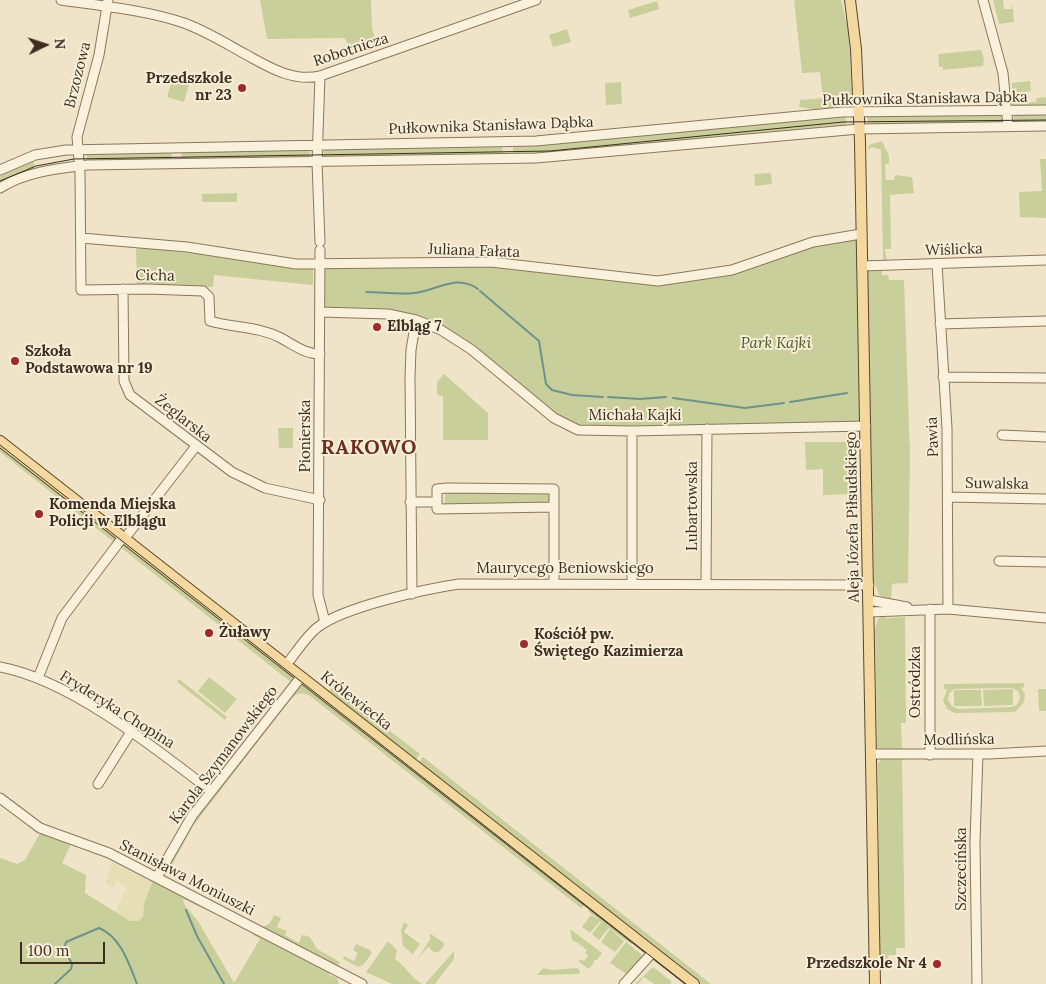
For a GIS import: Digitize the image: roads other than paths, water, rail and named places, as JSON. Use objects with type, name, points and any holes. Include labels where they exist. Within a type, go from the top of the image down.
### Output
[{"type":"main road","name":"Aleja Józefa Piłsudskiego","points":[[844,0],[856,49]]},
{"type":"main road","name":"Aleja Józefa Piłsudskiego","points":[[850,0],[856,49],[859,129],[870,600],[875,984]]},
{"type":"main road","name":"Królewiecka","points":[[0,441],[694,984]]},
{"type":"street","name":"Robotnicza","points":[[61,0],[107,4],[184,23],[206,32],[284,74],[307,78],[320,76],[536,0]]},
{"type":"street","points":[[983,0],[1003,73],[1008,126]]},
{"type":"street","name":"Brzozowa","points":[[80,166],[77,137],[97,60],[107,4]]},
{"type":"street","name":"Pionierska","points":[[320,76],[317,162],[320,246],[318,595],[325,622]]},
{"type":"street","name":"Pułkownika Stanisława Dąbka","points":[[0,170],[35,155],[78,149],[508,142],[576,138],[858,112],[1046,110]]},
{"type":"street","name":"Pułkownika Stanisława Dąbka","points":[[0,188],[39,173],[80,166],[581,155],[859,129],[1046,126]]},
{"type":"street","points":[[508,142],[508,158]]},
{"type":"street","points":[[176,147],[176,164]]},
{"type":"street","name":"Cicha","points":[[80,166],[81,290],[203,291],[209,298],[210,321],[258,329],[279,337],[308,353],[320,354]]},
{"type":"street","name":"Juliana Fałata","points":[[81,238],[187,247],[267,261],[320,264],[491,262],[658,281],[732,270],[813,242],[861,234]]},
{"type":"street","name":"Wiślicka","points":[[862,266],[1046,260]]},
{"type":"street","name":"Pawia","points":[[937,264],[942,376],[947,419],[948,609]]},
{"type":"street","name":"Żeglarska","points":[[123,289],[124,380],[126,389],[132,397],[232,472],[255,484],[285,494],[320,500]]},
{"type":"street","name":"Michała Kajki","points":[[320,312],[368,312],[416,320],[441,330],[460,341],[564,424],[585,431],[632,432],[866,426]]},
{"type":"street","points":[[412,594],[410,502],[411,350],[416,320]]},
{"type":"street","points":[[940,324],[1046,321]]},
{"type":"street","points":[[942,376],[1046,378]]},
{"type":"street","name":"Lubartowska","points":[[706,584],[707,429]]},
{"type":"street","points":[[632,432],[632,583]]},
{"type":"street","points":[[1002,435],[1046,437]]},
{"type":"street","points":[[38,678],[62,618],[196,446]]},
{"type":"street","points":[[554,507],[437,509],[438,489],[554,490],[554,507],[554,583]]},
{"type":"street","name":"Suwalska","points":[[948,497],[1046,499]]},
{"type":"street","points":[[410,502],[437,502]]},
{"type":"street","points":[[999,561],[1046,562]]},
{"type":"street","name":"Maurycego Beniowskiego","points":[[286,665],[311,634],[325,622],[344,613],[412,594],[466,583],[869,584]]},
{"type":"street","points":[[870,600],[914,609]]},
{"type":"street","name":"Ostródzka","points":[[930,609],[930,755]]},
{"type":"street","points":[[870,612],[948,609],[1046,618]]},
{"type":"street","name":"Fryderyka Chopina","points":[[0,667],[38,678],[57,687],[131,732],[211,791]]},
{"type":"street","name":"Karola Szymanowskiego","points":[[157,877],[185,827],[301,677]]},
{"type":"street","points":[[98,784],[131,732]]},
{"type":"street","name":"Modlińska","points":[[872,754],[930,755],[1046,751]]},
{"type":"street","name":"Szczecińska","points":[[977,984],[975,840],[978,754]]},
{"type":"street","name":"Stanisława Moniuszki","points":[[0,798],[40,828],[90,845],[157,877],[362,984]]},
{"type":"street","points":[[624,984],[654,952]]},
{"type":"waterway","points":[[366,292],[414,293],[454,283],[470,284],[478,289]]},
{"type":"waterway","points":[[480,291],[539,341],[546,384],[552,390],[572,395],[603,397]]},
{"type":"waterway","points":[[790,402],[847,393]]},
{"type":"waterway","points":[[608,397],[640,399],[666,397]]},
{"type":"waterway","points":[[673,398],[745,408],[784,403]]},
{"type":"waterway","points":[[186,910],[197,936],[224,984]]},
{"type":"waterway","points":[[55,984],[71,969],[72,964],[64,949],[66,942],[99,928],[107,932],[119,944],[137,984]]},
{"type":"tram line","points":[[0,181],[36,166],[74,159],[550,151],[843,122],[1046,120]]},
{"type":"tram line","points":[[0,445],[686,984]]},
{"type":"place","name":"Przedszkole nr 23","points":[[242,88]]},
{"type":"place","name":"Elbląg 7","points":[[377,327]]},
{"type":"place","name":"Szkoła Podstawowa nr 19","points":[[15,361]]},
{"type":"place","name":"Komenda Miejska Policji w Elblągu","points":[[39,514]]},
{"type":"place","name":"Żuławy","points":[[209,633]]},
{"type":"place","name":"Kościół pw. Świętego Kazimierza","points":[[524,644]]},
{"type":"place","name":"Przedszkole Nr 4","points":[[937,964]]},
{"type":"district","name":"RAKOWO","points":[[369,448]]},
{"type":"park label","name":"Park Kajki","points":[[776,344]]}]
